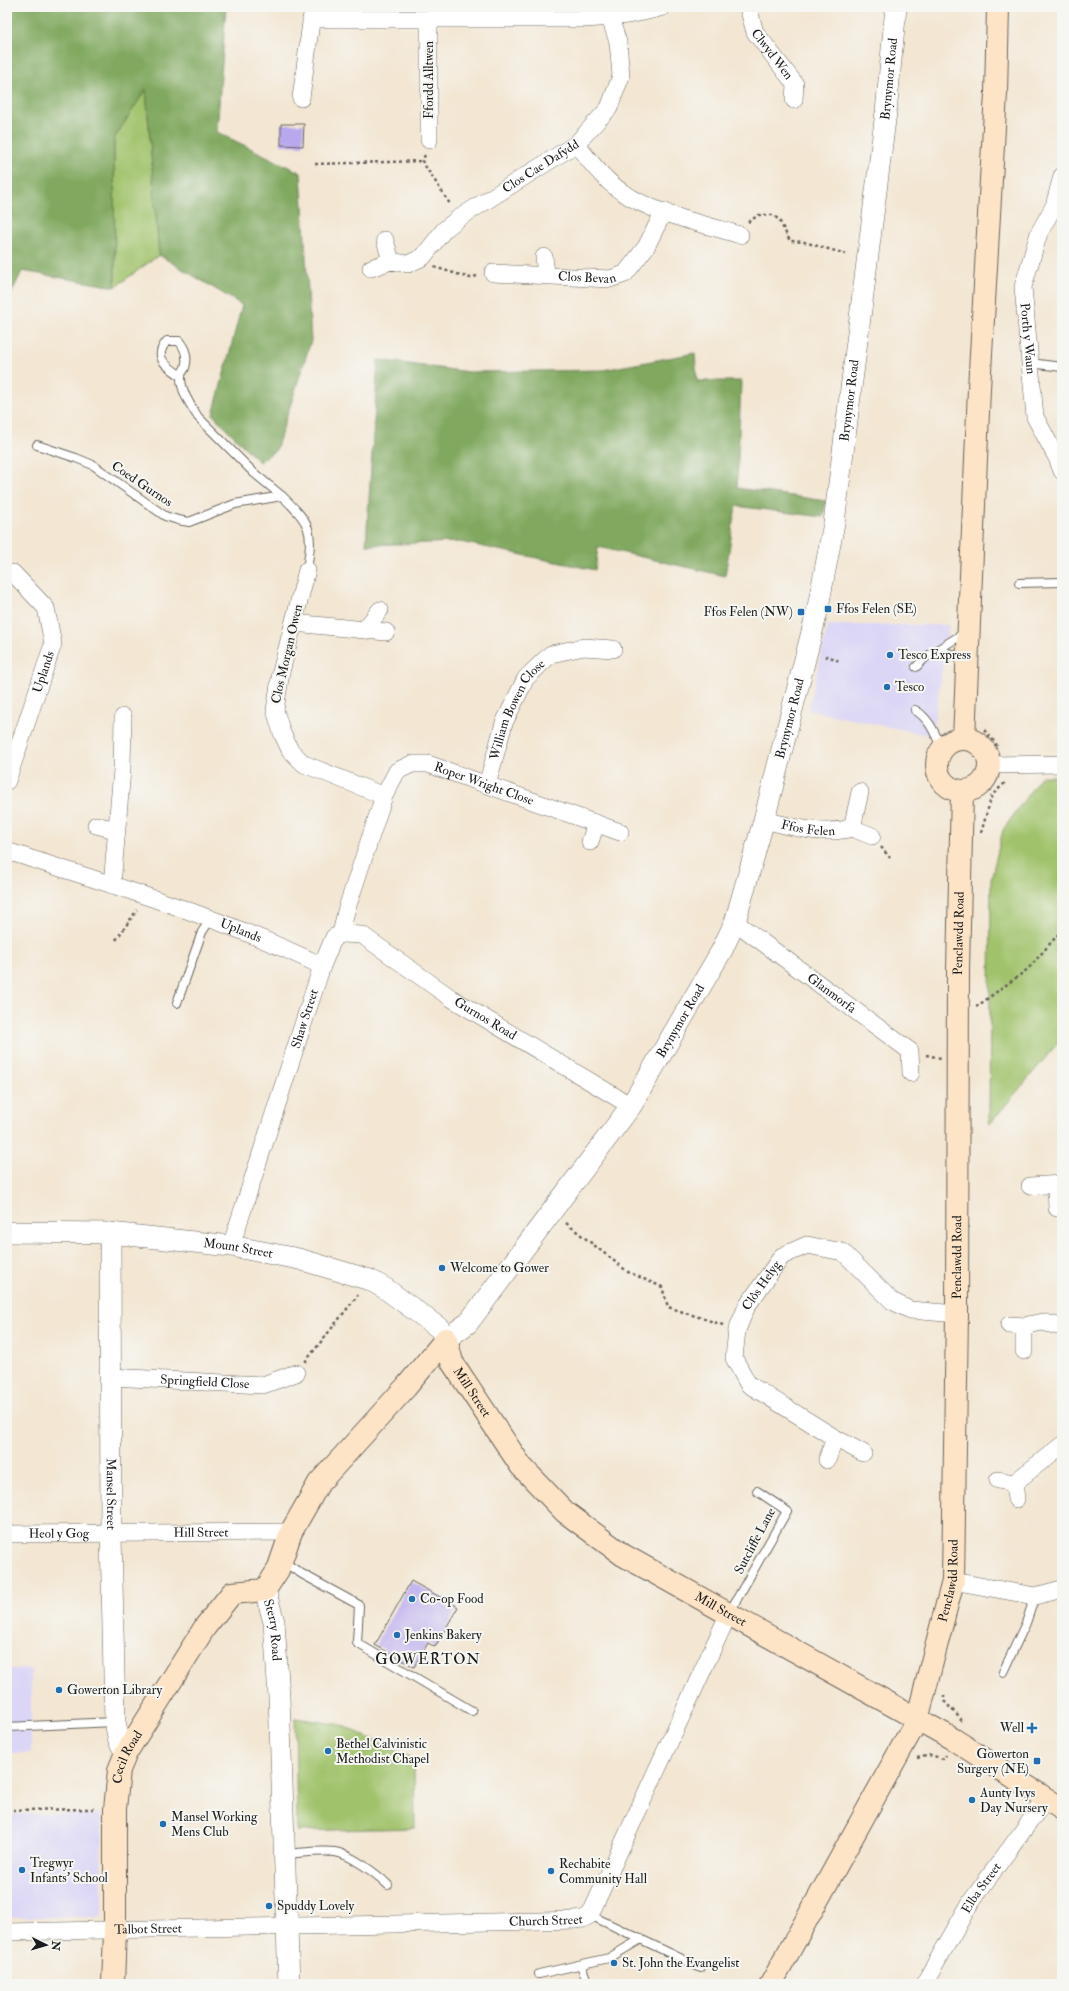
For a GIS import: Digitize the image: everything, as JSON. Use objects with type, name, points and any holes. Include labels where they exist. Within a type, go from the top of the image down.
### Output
[{"type":"main road","points":[[964,739],[979,381],[996,93],[998,7]]},
{"type":"main road","points":[[964,739],[979,744],[994,765],[978,786],[962,791],[954,790],[947,786],[938,772],[938,756],[942,749],[952,741],[964,739]]},
{"type":"main road","name":"Penclawdd Road","points":[[771,1984],[917,1720],[953,1581],[957,1314],[957,1062],[962,791]]},
{"type":"main road","name":"Sterry Road","points":[[265,1590],[278,1570],[290,1532],[318,1483],[406,1387],[446,1338]]},
{"type":"main road","name":"Mill Street","points":[[446,1338],[452,1362],[521,1466],[565,1512],[623,1555],[729,1612],[917,1720],[953,1739],[1054,1804]]},
{"type":"main road","name":"Cecil Road","points":[[113,1984],[115,1931],[115,1809],[118,1770],[126,1753],[205,1627],[232,1593],[265,1590]]},
{"type":"street","points":[[301,98],[312,13],[430,20],[610,18],[647,12],[663,7]]},
{"type":"street","name":"Clwyd Wen","points":[[748,7],[754,32],[795,84],[794,100]]},
{"type":"street","name":"Brynymor Road","points":[[446,1338],[468,1323],[631,1106],[722,950],[735,922],[764,820],[817,612],[834,523],[885,120],[896,7]]},
{"type":"street","name":"Clos Cae Dafydd","points":[[423,257],[444,230],[459,218],[576,144],[609,108],[620,76],[618,42],[610,18]]},
{"type":"street","name":"Ffordd Alltwen","points":[[429,140],[430,20]]},
{"type":"street","points":[[576,144],[596,170],[630,197],[664,211],[743,230]]},
{"type":"street","name":"Porth y Waun","points":[[1062,176],[1058,207],[1039,233],[1023,287],[1036,417],[1062,471]]},
{"type":"street","name":"Clos Bevan","points":[[493,273],[610,279],[625,274],[646,247],[664,211]]},
{"type":"street","points":[[385,240],[391,261]]},
{"type":"street","points":[[371,268],[391,261],[408,264],[423,257]]},
{"type":"street","name":"Clos Bevan","points":[[544,257],[546,275]]},
{"type":"street","name":"Clos Morgan Owen","points":[[307,570],[281,672],[275,710],[290,750],[304,764],[384,796]]},
{"type":"street","name":"Uplands","points":[[7,781],[53,644],[46,608],[13,573]]},
{"type":"street","points":[[365,629],[380,610]]},
{"type":"street","points":[[294,623],[386,632]]},
{"type":"street","name":"William Bowen Close","points":[[487,784],[504,723],[526,678],[551,654],[584,647],[613,649]]},
{"type":"street","points":[[112,884],[122,770],[123,717]]},
{"type":"street","name":"Roper Wright Close","points":[[384,796],[397,771],[412,764],[428,764],[620,832]]},
{"type":"street","points":[[994,765],[1062,764]]},
{"type":"street","name":"Ffos Felen","points":[[852,828],[860,792]]},
{"type":"street","name":"Shaw Street","points":[[232,1246],[322,966],[334,937],[341,934],[346,911],[384,796]]},
{"type":"street","name":"Ffos Felen","points":[[764,820],[808,830],[836,832],[852,828],[872,836]]},
{"type":"street","points":[[590,842],[596,823]]},
{"type":"street","points":[[96,824],[116,830]]},
{"type":"street","name":"Uplands","points":[[7,851],[146,896],[282,946],[322,966]]},
{"type":"street","name":"Glanmorfa","points":[[735,922],[910,1051]]},
{"type":"street","name":"Gurnos Road","points":[[341,934],[362,935],[452,998],[631,1106]]},
{"type":"street","points":[[910,1051],[911,1073]]},
{"type":"street","points":[[1030,1186],[1059,1185],[1056,1208]]},
{"type":"street","name":"Mount Street","points":[[7,1232],[110,1233],[232,1246],[299,1259],[370,1280],[386,1289],[439,1328],[446,1338]]},
{"type":"street","name":"Mansel Street","points":[[110,1233],[115,1722],[119,1741],[126,1753]]},
{"type":"street","name":"Clôs Helyg","points":[[863,1453],[835,1438],[748,1384],[734,1358],[737,1330],[747,1306],[782,1256],[806,1245],[843,1252],[892,1301],[910,1310],[957,1314]]},
{"type":"street","points":[[1024,1351],[1016,1325],[1042,1322],[1062,1327]]},
{"type":"street","name":"Springfield Close","points":[[111,1378],[263,1385],[296,1373]]},
{"type":"street","points":[[827,1460],[835,1438]]},
{"type":"street","points":[[1010,1488],[1062,1445]]},
{"type":"street","name":"Hill Street","points":[[112,1534],[290,1532]]},
{"type":"street","name":"Heol y Gog","points":[[7,1534],[112,1534]]},
{"type":"street","points":[[953,1581],[1035,1596],[1062,1589]]},
{"type":"street","name":"Sterry Road","points":[[265,1590],[274,1622],[279,1697],[289,1984]]},
{"type":"street","name":"Church Street","points":[[288,1926],[576,1920],[583,1919],[590,1915],[729,1612]]},
{"type":"street","name":"Elba Street","points":[[924,1984],[972,1900],[1054,1804]]},
{"type":"street","name":"Talbot Street","points":[[7,1932],[115,1931],[288,1926]]},
{"type":"lane","points":[[1030,363],[1062,367]]},
{"type":"lane","points":[[181,376],[184,391],[191,406],[198,416],[254,473],[302,515],[308,527],[311,542],[307,570]]},
{"type":"lane","name":"Coed Gurnos","points":[[37,445],[93,465],[165,516],[178,520],[189,522],[236,504],[282,496]]},
{"type":"lane","points":[[1019,583],[1062,582]]},
{"type":"lane","points":[[916,667],[937,650],[968,631]]},
{"type":"lane","points":[[937,650],[956,655],[967,660]]},
{"type":"lane","points":[[915,710],[923,715],[929,723],[942,749]]},
{"type":"lane","points":[[177,1003],[202,932],[210,920]]},
{"type":"lane","name":"Sutcliffe Lane","points":[[729,1612],[787,1511],[757,1491]]},
{"type":"lane","points":[[281,1560],[302,1574],[359,1605],[358,1643],[472,1711]]},
{"type":"lane","points":[[1003,1672],[1026,1623],[1035,1596]]},
{"type":"lane","points":[[7,1727],[115,1722]]},
{"type":"lane","points":[[285,1854],[337,1852],[353,1860],[381,1878],[388,1885]]},
{"type":"lane","points":[[590,1915],[701,1968]]},
{"type":"lane","points":[[539,1974],[609,1958],[641,1939]]},
{"type":"lane","points":[[581,1965],[588,1984]]},
{"type":"path","points":[[422,161],[429,140]]},
{"type":"path","points":[[315,164],[422,161]]},
{"type":"path","points":[[422,161],[459,218]]},
{"type":"path","points":[[743,230],[759,215],[773,215],[779,220],[790,241],[804,242],[846,254]]},
{"type":"path","points":[[423,257],[437,269],[470,278],[493,273]]},
{"type":"path","points":[[980,838],[992,795],[1005,783],[994,765],[996,744],[984,730],[984,724]]},
{"type":"path","points":[[116,940],[146,896]]},
{"type":"path","points":[[974,1001],[974,1008],[1028,969],[1062,930]]},
{"type":"path","points":[[910,1051],[957,1062]]},
{"type":"path","points":[[551,1212],[628,1272],[662,1286],[668,1307],[737,1330]]},
{"type":"path","points":[[296,1373],[370,1280]]},
{"type":"path","points":[[915,1758],[931,1755],[943,1759],[962,1720],[944,1701],[944,1694]]},
{"type":"path","points":[[7,1810],[115,1809]]},
{"type":"shaded area","points":[[828,625],[949,625],[932,736],[808,710]]},
{"type":"shaded area","points":[[7,1669],[31,1669],[31,1753],[7,1753]]},
{"type":"shaded area","points":[[7,1814],[101,1814],[102,1917],[7,1917]]},
{"type":"green space","points":[[7,7],[226,7],[217,132],[301,173],[311,341],[276,450],[259,462],[213,415],[242,305],[159,255],[146,89],[114,139],[115,287],[22,271],[7,303]]},
{"type":"green space","points":[[146,88],[159,255],[115,287],[114,139]]},
{"type":"green space","points":[[695,353],[697,381],[741,381],[737,488],[826,501],[823,517],[736,506],[725,576],[598,547],[595,570],[460,542],[366,545],[378,360],[469,372],[603,370]]},
{"type":"green space","points":[[1041,776],[1062,776],[1062,1038],[989,1125],[991,879],[1003,830]]},
{"type":"green space","points":[[295,1718],[342,1725],[414,1759],[415,1828],[297,1831]]},
{"type":"building","points":[[281,124],[304,124],[303,146],[281,145]]},
{"type":"building","points":[[411,1581],[458,1607],[435,1647],[428,1643],[414,1667],[375,1645]]},
{"type":"place","name":"Ffos Felen (SE)","points":[[828,609]]},
{"type":"place","name":"Ffos Felen (NW)","points":[[801,612]]},
{"type":"place","name":"Tesco Express","points":[[890,655]]},
{"type":"place","name":"Tesco","points":[[887,687]]},
{"type":"place","name":"Welcome to Gower","points":[[442,1268]]},
{"type":"place","name":"Co-op Food","points":[[412,1599]]},
{"type":"place","name":"Jenkins Bakery","points":[[397,1635]]},
{"type":"place","name":"Gowerton Library","points":[[59,1690]]},
{"type":"place","name":"Well","points":[[1032,1728]]},
{"type":"place","name":"Bethel Calvinistic Methodist Chapel","points":[[328,1751]]},
{"type":"place","name":"Gowerton Surgery (NE)","points":[[1037,1761]]},
{"type":"place","name":"Aunty Ivys Day Nursery","points":[[972,1800]]},
{"type":"place","name":"Mansel Working Mens Club","points":[[163,1824]]},
{"type":"place","name":"Tregwyr Infants' School","points":[[22,1870]]},
{"type":"place","name":"Rechabite Community Hall","points":[[551,1871]]},
{"type":"place","name":"Spuddy Lovely","points":[[269,1906]]},
{"type":"place","name":"St. John the Evangelist","points":[[614,1963]]},
{"type":"district","name":"GOWERTON","points":[[428,1659]]}]
